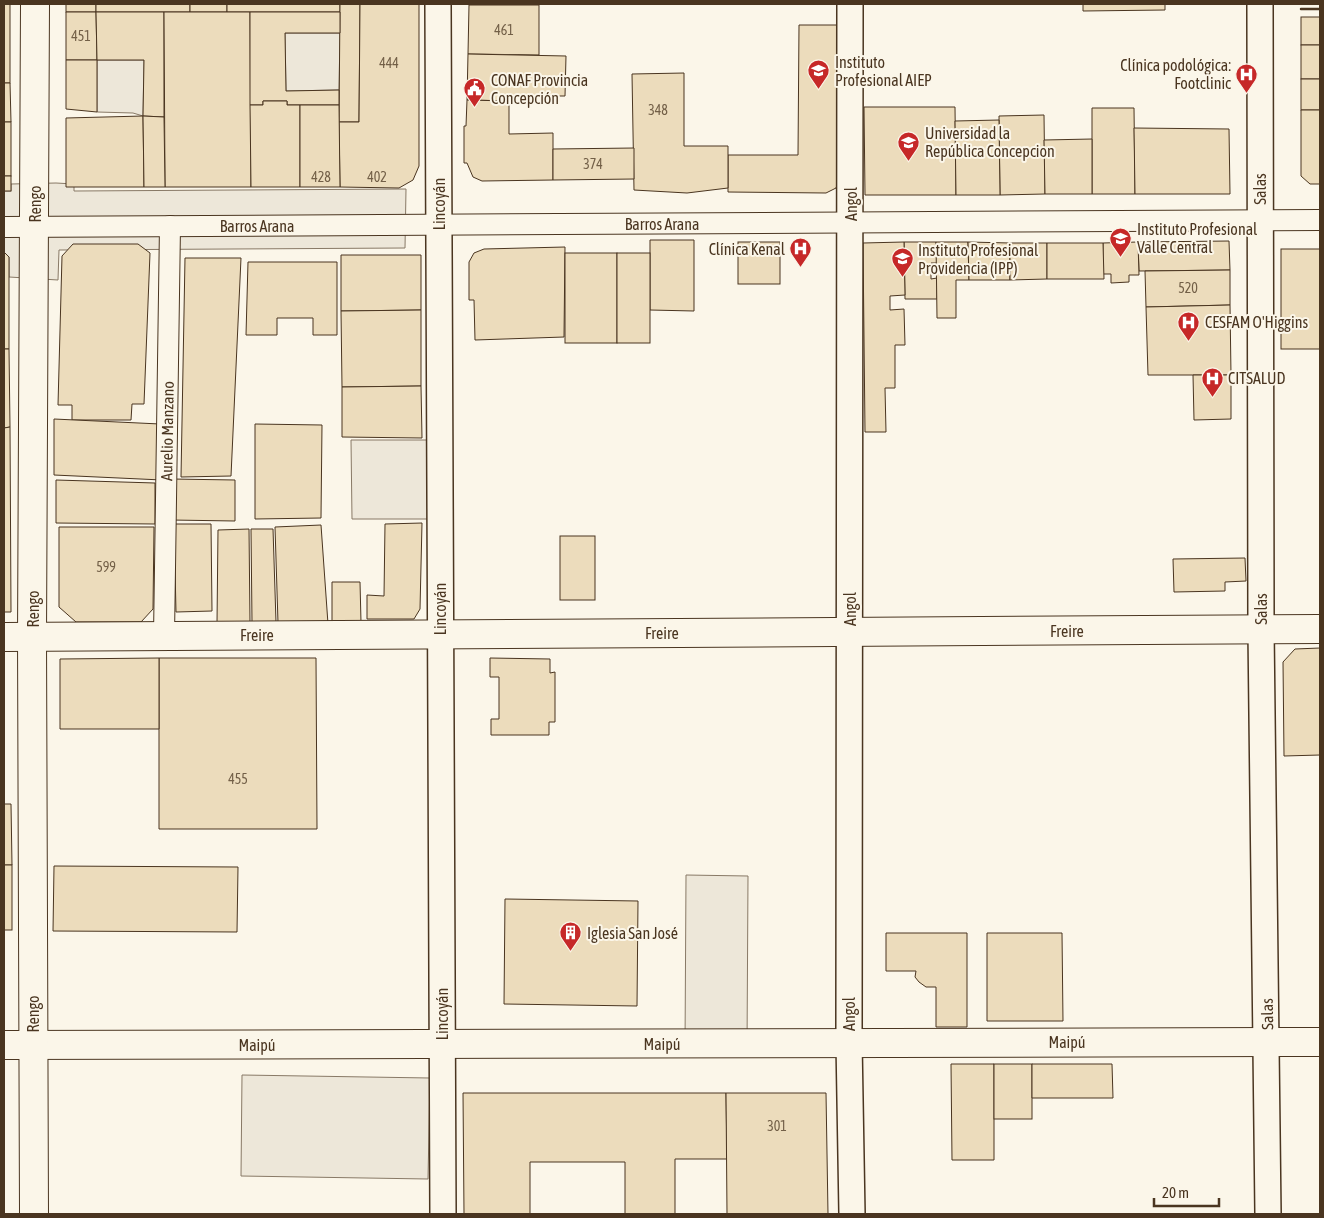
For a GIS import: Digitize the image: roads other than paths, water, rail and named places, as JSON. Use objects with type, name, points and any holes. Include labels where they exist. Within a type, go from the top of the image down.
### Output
[{"type":"main road","name":"Rengo","points":[[34,1214],[32,637],[35,4]]},
{"type":"main road","name":"Freire","points":[[4,637],[1320,629]]},
{"type":"main road","name":"Maipú","points":[[4,1046],[1320,1042]]},
{"type":"street","name":"Lincoyán","points":[[438,4],[443,1214]]},
{"type":"street","name":"Angol","points":[[850,4],[849,1042],[852,1214]]},
{"type":"street","name":"Salas","points":[[1260,4],[1261,630],[1268,1214]]},
{"type":"street","name":"Barros Arana","points":[[4,227],[1320,220]]},
{"type":"street","name":"Aurelio Manzano","points":[[164,636],[170,226]]},
{"type":"place","name":"Instituto Profesional AIEP","points":[[819,90]]},
{"type":"place","name":"Clínica podológica: Footclinic","points":[[1247,93]]},
{"type":"place","name":"CONAF Provincia Concepción","points":[[475,108]]},
{"type":"place","name":"Universidad la República Concepcion","points":[[909,161]]},
{"type":"place","name":"Instituto Profesional Valle Central","points":[[1121,257]]},
{"type":"place","name":"Clínica Kenal","points":[[801,268]]},
{"type":"place","name":"Instituto Profesional Providencia (IPP)","points":[[902,278]]},
{"type":"place","name":"CESFAM O'Higgins","points":[[1189,341]]},
{"type":"place","name":"CITSALUD","points":[[1212,397]]},
{"type":"place","name":"Iglesia San José","points":[[571,952]]}]
